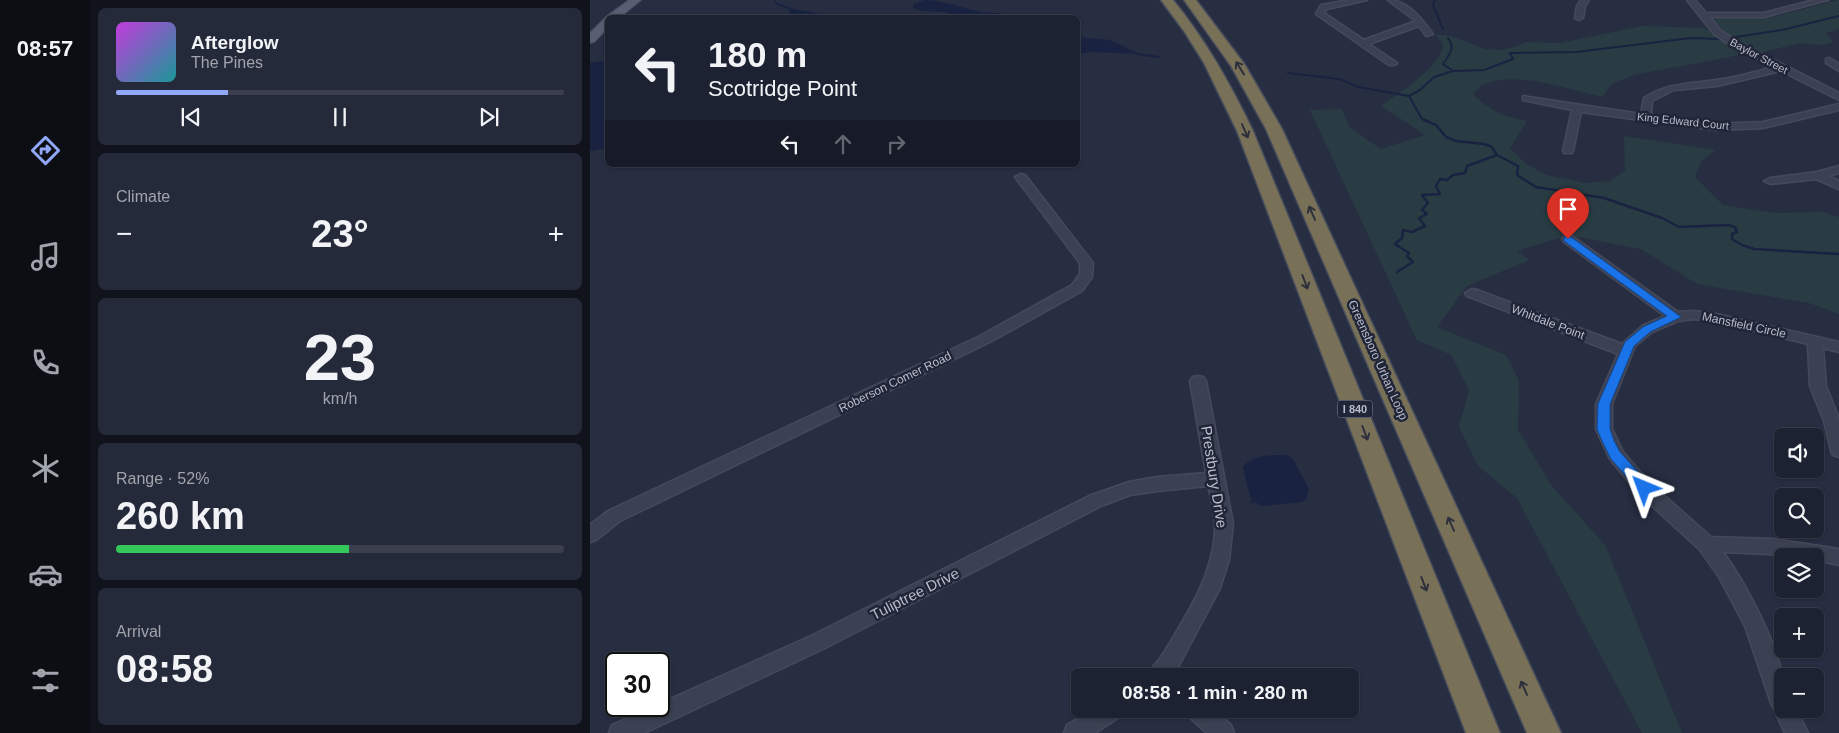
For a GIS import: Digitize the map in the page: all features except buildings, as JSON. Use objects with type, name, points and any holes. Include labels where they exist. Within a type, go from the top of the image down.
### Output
[{"type":"highway","points":[[1162,0],[1179,6]]},
{"type":"highway","points":[[1197,0],[1215,30]]},
{"type":"highway","name":"Greensboro Urban Loop","points":[[1179,6],[1215,30],[1250,84],[1286,154],[1544,733]]},
{"type":"highway","name":"I 840","points":[[1179,6],[1214,67],[1249,139],[1483,733]]},
{"type":"main road","points":[[615,15],[636,0]]},
{"type":"main road","points":[[590,40],[594,30],[605,23]]},
{"type":"street","points":[[1363,0],[1324,8],[1320,14],[1392,63]]},
{"type":"street","points":[[1392,0],[1422,23],[1429,34]]},
{"type":"street","points":[[1579,18],[1581,6],[1585,0]]},
{"type":"street","name":"Baylor Street","points":[[1691,0],[1722,36],[1781,68],[1839,96]]},
{"type":"street","points":[[1704,15],[1764,15],[1824,0]]},
{"type":"street","points":[[1362,43],[1378,39],[1406,25],[1422,23]]},
{"type":"street","points":[[1829,61],[1839,68]]},
{"type":"street","points":[[1646,117],[1648,100],[1660,91],[1677,86],[1717,83],[1781,68]]},
{"type":"street","name":"King Edward Court","points":[[1526,98],[1577,108],[1716,126],[1742,127],[1762,125],[1839,107]]},
{"type":"street","points":[[1568,151],[1577,108]]},
{"type":"street","points":[[1770,182],[1818,175],[1839,169]]},
{"type":"street","points":[[1818,175],[1839,186]]},
{"type":"street","name":"Roberson Comer Road","points":[[590,535],[614,516],[985,339],[1047,307],[1077,288],[1087,273],[1086,263],[1022,177]]},
{"type":"street","points":[[1568,239],[1675,317]]},
{"type":"street","name":"Whitdale Point","points":[[1472,293],[1625,351]]},
{"type":"street","name":"Mansfield Circle","points":[[1774,680],[1754,624],[1742,598],[1726,571],[1707,545],[1628,472],[1616,456],[1604,429],[1604,404],[1625,351],[1636,337],[1675,317],[1716,318],[1839,347]]},
{"type":"street","points":[[1815,341],[1818,386],[1832,422],[1839,451]]},
{"type":"street","name":"Prestbury Drive","points":[[1165,668],[1210,588],[1220,560],[1224,524],[1198,381]]},
{"type":"street","name":"Tuliptree Drive","points":[[620,733],[818,642],[1095,501],[1129,489],[1148,485],[1216,479]]},
{"type":"street","points":[[1707,545],[1743,543],[1784,547],[1839,557]]},
{"type":"street","points":[[1075,733],[1099,718]]},
{"type":"street","points":[[1206,718],[1223,733]]},
{"type":"street","points":[[1790,718],[1797,733]]},
{"type":"shaded area","points":[[1839,0],[1839,29],[1826,33],[1833,42],[1822,45],[1800,43],[1758,53],[1727,35],[1713,20],[1717,18],[1769,18]]},
{"type":"shaded area","points":[[1643,26],[1705,28],[1723,42],[1745,54],[1633,75],[1610,85],[1603,97],[1559,86],[1511,79],[1497,80],[1484,84],[1473,94],[1498,112],[1527,121],[1510,148],[1525,163],[1546,175],[1585,183],[1610,181],[1625,171],[1624,136],[1716,150],[1702,160],[1695,177],[1723,205],[1774,213],[1823,212],[1839,217],[1839,314],[1809,303],[1697,284],[1641,249],[1568,235],[1517,251],[1529,260],[1467,286],[1437,327],[1506,355],[1519,381],[1518,430],[1551,485],[1605,545],[1682,733],[1642,733],[1517,498],[1478,466],[1459,427],[1469,390],[1451,355],[1417,340],[1310,110],[1342,109],[1350,128],[1381,149],[1425,135],[1381,106],[1418,79],[1435,62],[1443,45],[1436,35],[1451,36],[1485,49],[1500,50],[1515,47],[1526,42],[1560,43]]},
{"type":"water","points":[[924,0],[931,0],[982,12],[1005,15],[956,15],[945,12],[921,11],[913,8],[914,4]]},
{"type":"water","points":[[789,8],[827,15],[789,15]]},
{"type":"water","points":[[1080,37],[1110,40],[1140,54],[1092,52],[1080,54]]},
{"type":"water","points":[[605,60],[605,148],[590,151],[590,63]]},
{"type":"water","points":[[1287,455],[1293,459],[1309,489],[1306,500],[1262,506],[1255,502],[1250,504],[1252,499],[1243,467],[1257,457]]},
{"type":"waterway","points":[[774,0],[777,4],[791,9]]},
{"type":"waterway","points":[[1435,0],[1433,5],[1443,29]]},
{"type":"waterway","points":[[1729,38],[1782,30],[1839,16]]},
{"type":"waterway","points":[[1448,38],[1452,48],[1443,64],[1453,71]]},
{"type":"waterway","points":[[1453,71],[1484,70],[1513,59],[1510,53],[1576,52],[1691,38],[1720,39]]},
{"type":"waterway","points":[[1137,54],[1159,57]]},
{"type":"waterway","points":[[1409,96],[1420,90],[1434,77],[1453,71]]},
{"type":"waterway","points":[[1288,73],[1339,79],[1359,87],[1409,96]]},
{"type":"waterway","points":[[1409,96],[1422,119],[1428,121]]},
{"type":"waterway","points":[[1424,120],[1436,125],[1446,137],[1456,141],[1484,144],[1492,147],[1497,155]]},
{"type":"waterway","points":[[1397,272],[1413,262],[1407,256],[1409,253],[1395,244],[1402,238],[1403,230],[1412,232],[1425,226],[1419,218],[1427,214],[1422,210],[1428,203],[1422,195],[1440,194],[1436,186],[1440,179],[1447,180],[1453,175],[1465,173],[1467,166],[1497,155]]},
{"type":"waterway","points":[[1497,155],[1518,166],[1517,175],[1536,187],[1604,198],[1662,218],[1679,227],[1728,225],[1735,227],[1737,232],[1732,234],[1732,239],[1754,249],[1839,254]]},
{"type":"route","points":[[1568,239],[1675,317],[1647,330],[1629,344],[1604,404],[1604,429],[1608,441],[1628,472],[1644,488]]}]
